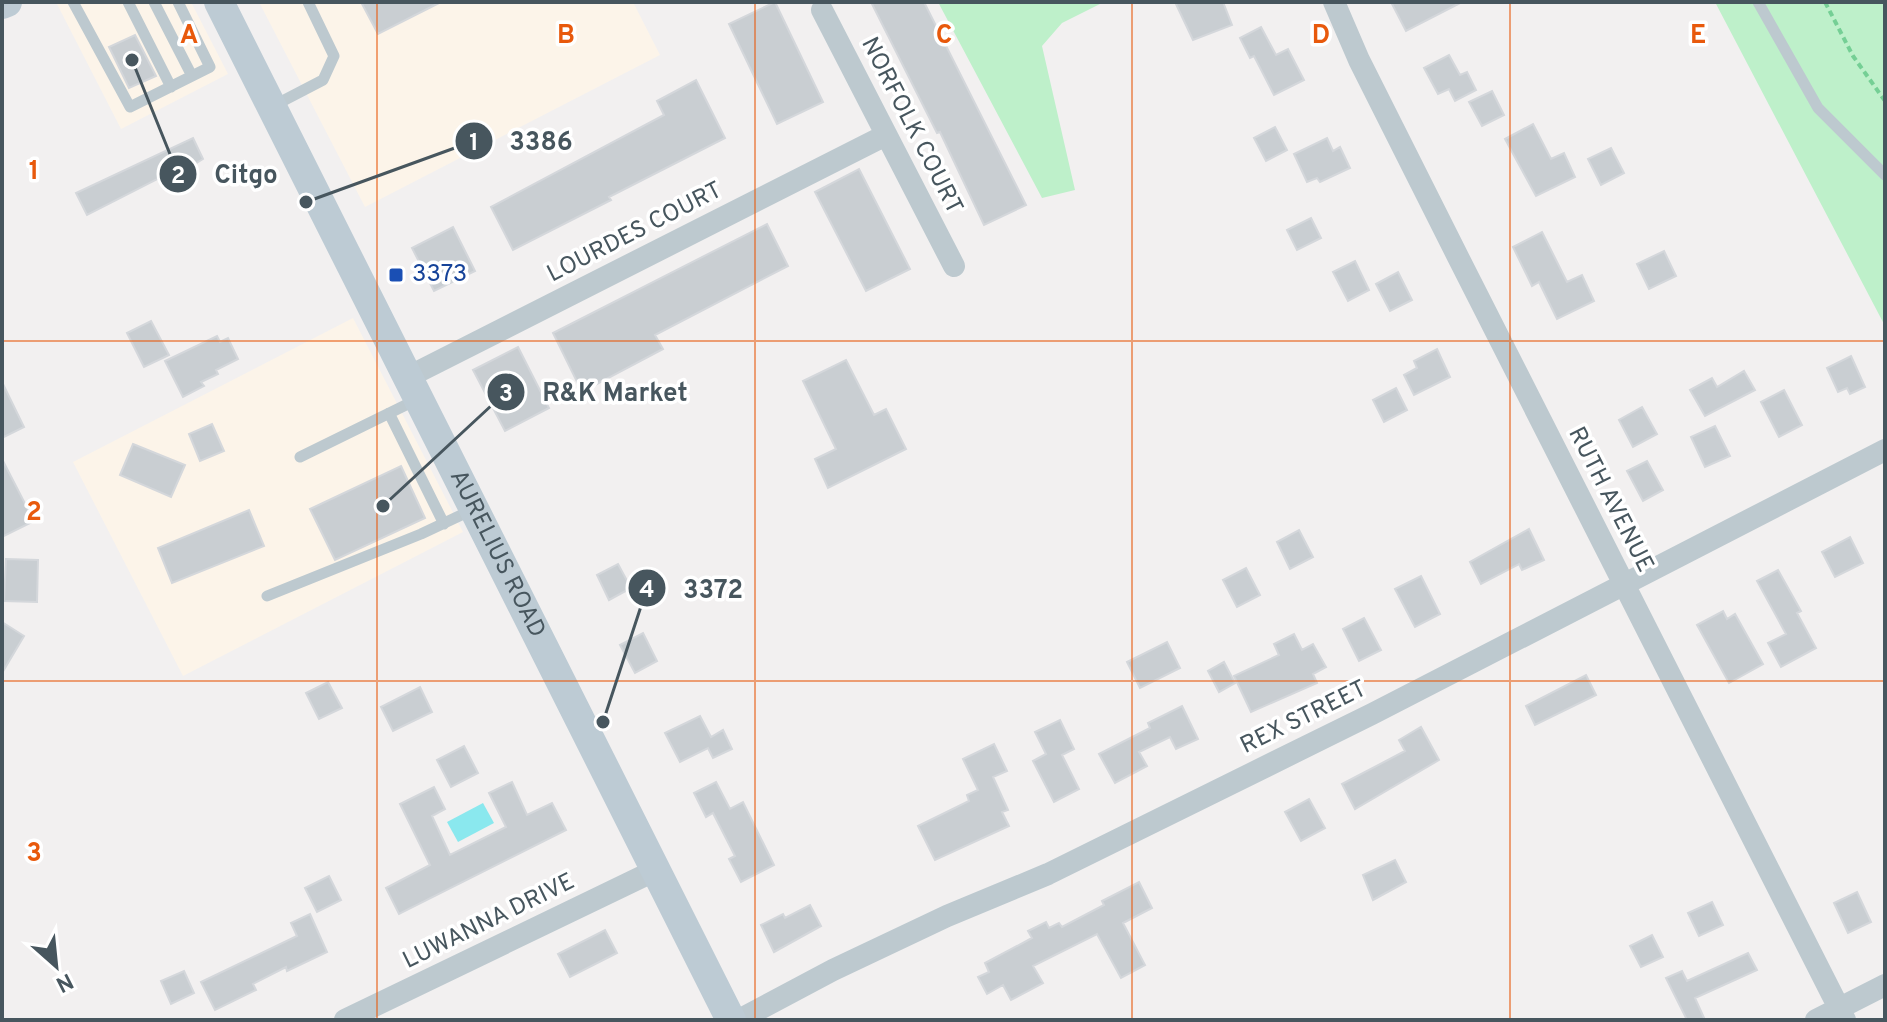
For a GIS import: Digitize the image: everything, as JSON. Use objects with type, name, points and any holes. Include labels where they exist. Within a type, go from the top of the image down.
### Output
[{"type":"street","name":"AURELIUS ROAD","points":[[219,2],[731,1020]]},
{"type":"street","name":"RUTH AVENUE","points":[[1334,2],[1359,60],[1842,1014]]},
{"type":"street","name":"NORFOLK COURT","points":[[822,10],[954,266]]},
{"type":"street","name":"LOURDES COURT","points":[[413,388],[886,135]]},
{"type":"street","name":"REX STREET","points":[[739,1020],[833,970],[947,916],[1048,874],[1372,714],[1885,450]]},
{"type":"street","name":"LUWANNA DRIVE","points":[[345,1020],[656,870]]},
{"type":"street","points":[[1816,1020],[1842,1014],[1885,985]]},
{"type":"lane","points":[[73,2],[130,107],[210,67],[178,2]]},
{"type":"lane","points":[[128,2],[171,87]]},
{"type":"lane","points":[[154,2],[192,76]]},
{"type":"lane","points":[[271,107],[323,80],[334,56],[308,2]]},
{"type":"lane","points":[[1758,2],[1818,108],[1885,175]]},
{"type":"lane","points":[[300,457],[389,413],[413,388]]},
{"type":"lane","points":[[389,413],[444,524]]},
{"type":"lane","points":[[267,596],[474,509]]},
{"type":"path","points":[[1825,2],[1853,56],[1885,101]]},
{"type":"shaded area","points":[[191,2],[228,74],[121,129],[57,4]]},
{"type":"shaded area","points":[[259,2],[633,2],[660,55],[365,207]]},
{"type":"shaded area","points":[[353,318],[463,532],[183,676],[73,462]]},
{"type":"green space","points":[[938,2],[1104,2],[1062,23],[1042,46],[1075,190],[1042,198]]},
{"type":"green space","points":[[1715,2],[1885,2],[1885,326]]},
{"type":"water","points":[[483,803],[494,823],[458,842],[447,822]]},
{"type":"building","points":[[361,2],[441,2],[378,34]]},
{"type":"building","points":[[775,2],[823,102],[777,124],[729,24]]},
{"type":"building","points":[[871,2],[924,2],[1026,205],[984,225],[940,132],[937,133]]},
{"type":"building","points":[[1175,2],[1223,2],[1232,25],[1193,40]]},
{"type":"building","points":[[1391,2],[1462,2],[1406,31]]},
{"type":"building","points":[[1261,27],[1276,55],[1288,49],[1304,80],[1274,95],[1254,56],[1250,58],[1240,38]]},
{"type":"building","points":[[135,35],[156,76],[129,88],[109,47]]},
{"type":"building","points":[[1449,55],[1460,75],[1467,72],[1476,90],[1455,101],[1449,89],[1438,94],[1424,68]]},
{"type":"building","points":[[696,80],[725,138],[513,250],[491,207],[664,115],[657,101]]},
{"type":"building","points":[[1492,91],[1504,115],[1482,126],[1469,102]]},
{"type":"building","points":[[1533,124],[1551,159],[1564,153],[1575,177],[1536,196],[1505,139]]},
{"type":"building","points":[[1275,127],[1287,150],[1266,161],[1254,138]]},
{"type":"building","points":[[193,138],[203,159],[168,181],[165,175],[87,215],[76,193]]},
{"type":"building","points":[[1327,138],[1333,151],[1340,147],[1350,168],[1320,182],[1317,178],[1307,182],[1294,154]]},
{"type":"building","points":[[1611,148],[1624,173],[1601,185],[1588,159]]},
{"type":"building","points":[[859,169],[910,269],[866,291],[815,192]]},
{"type":"building","points":[[1311,218],[1321,238],[1297,250],[1287,230]]},
{"type":"building","points":[[767,224],[788,266],[655,335],[663,349],[582,392],[553,333]]},
{"type":"building","points":[[453,227],[475,271],[434,291],[412,248]]},
{"type":"building","points":[[1542,232],[1567,282],[1582,275],[1594,301],[1557,319],[1539,282],[1532,286],[1513,247]]},
{"type":"building","points":[[1664,251],[1676,276],[1649,289],[1637,264]]},
{"type":"building","points":[[1355,261],[1369,290],[1348,301],[1333,272]]},
{"type":"building","points":[[1398,272],[1412,300],[1390,311],[1376,284]]},
{"type":"building","points":[[151,321],[169,355],[144,367],[127,333]]},
{"type":"building","points":[[217,336],[220,342],[228,338],[238,359],[216,370],[218,374],[201,382],[204,386],[183,397],[165,361]]},
{"type":"building","points":[[518,347],[549,408],[505,431],[473,370]]},
{"type":"building","points":[[1437,349],[1450,377],[1414,395],[1404,375],[1417,368],[1414,361]]},
{"type":"building","points":[[1851,356],[1865,387],[1850,394],[1847,388],[1838,392],[1827,368]]},
{"type":"building","points":[[846,360],[874,415],[886,409],[906,449],[828,488],[815,459],[836,449],[803,381]]},
{"type":"building","points":[[1744,371],[1755,390],[1705,416],[1690,390],[1712,378],[1717,387]]},
{"type":"building","points":[[2,382],[24,427],[2,438]]},
{"type":"building","points":[[1396,388],[1407,410],[1384,422],[1373,400]]},
{"type":"building","points":[[1784,390],[1802,425],[1779,437],[1761,402]]},
{"type":"building","points":[[1642,407],[1657,434],[1633,447],[1619,420]]},
{"type":"building","points":[[212,424],[224,451],[200,461],[189,434]]},
{"type":"building","points":[[1715,426],[1730,456],[1705,467],[1691,437]]},
{"type":"building","points":[[133,444],[185,465],[171,497],[120,475]]},
{"type":"building","points":[[2,459],[34,521],[2,537]]},
{"type":"building","points":[[1647,461],[1663,490],[1643,501],[1627,471]]},
{"type":"building","points":[[401,466],[425,518],[335,560],[310,509]]},
{"type":"building","points":[[249,510],[264,546],[172,583],[158,548]]},
{"type":"building","points":[[1529,529],[1544,560],[1522,570],[1519,564],[1481,584],[1470,562]]},
{"type":"building","points":[[1299,530],[1313,557],[1290,569],[1277,542]]},
{"type":"building","points":[[1850,537],[1863,563],[1835,577],[1822,552]]},
{"type":"building","points":[[6,559],[38,560],[37,602],[4,601]]},
{"type":"building","points":[[618,564],[631,588],[609,600],[597,575]]},
{"type":"building","points":[[1246,568],[1260,595],[1237,607],[1223,580]]},
{"type":"building","points":[[1778,570],[1801,611],[1797,613],[1816,648],[1781,667],[1768,643],[1786,634],[1757,581]]},
{"type":"building","points":[[1421,576],[1440,614],[1415,627],[1395,589]]},
{"type":"building","points":[[1723,611],[1727,619],[1735,614],[1763,664],[1729,683],[1697,625]]},
{"type":"building","points":[[1364,618],[1381,650],[1359,661],[1343,629]]},
{"type":"building","points":[[2,622],[24,636],[2,673]]},
{"type":"building","points":[[643,633],[657,661],[635,673],[620,645]]},
{"type":"building","points":[[1294,634],[1302,650],[1313,644],[1326,667],[1313,674],[1317,683],[1251,712],[1234,676],[1279,655],[1274,644]]},
{"type":"building","points":[[1167,642],[1180,668],[1140,688],[1127,662]]},
{"type":"building","points":[[1224,662],[1235,683],[1219,692],[1208,671]]},
{"type":"building","points":[[1586,675],[1596,695],[1535,725],[1526,706]]},
{"type":"building","points":[[328,682],[342,708],[319,719],[306,693]]},
{"type":"building","points":[[420,687],[432,712],[393,731],[381,707]]},
{"type":"building","points":[[1182,706],[1198,739],[1176,749],[1170,737],[1139,752],[1147,766],[1115,783],[1099,754],[1150,728],[1148,723]]},
{"type":"building","points":[[700,716],[711,737],[723,730],[732,749],[713,758],[708,748],[680,762],[665,733]]},
{"type":"building","points":[[1060,720],[1074,749],[1062,755],[1079,789],[1054,802],[1033,761],[1046,754],[1035,732]]},
{"type":"building","points":[[1421,727],[1439,760],[1355,809],[1342,784],[1405,751],[1399,740]]},
{"type":"building","points":[[994,744],[1007,771],[993,777],[1008,810],[1002,812],[1009,826],[935,860],[918,826],[969,801],[967,795],[978,790],[963,759]]},
{"type":"building","points":[[464,746],[478,773],[451,787],[437,760]]},
{"type":"building","points":[[512,782],[527,815],[552,803],[566,830],[399,914],[386,888],[430,865],[400,804],[434,787],[445,809],[432,816],[450,855],[506,827],[489,793]]},
{"type":"building","points":[[716,782],[730,809],[743,802],[774,865],[741,882],[729,859],[735,856],[713,813],[706,817],[694,793]]},
{"type":"building","points":[[1309,799],[1325,828],[1301,841],[1285,812]]},
{"type":"building","points":[[1395,860],[1406,882],[1373,900],[1363,875]]},
{"type":"building","points":[[329,876],[341,900],[317,912],[305,888]]},
{"type":"building","points":[[1139,882],[1152,908],[1123,923],[1145,965],[1121,978],[1097,934],[1033,966],[1043,983],[1011,1000],[1003,985],[987,994],[978,977],[989,972],[985,963],[1032,938],[1028,931],[1046,922],[1049,928],[1059,923],[1062,927]]},
{"type":"building","points":[[1857,892],[1871,922],[1848,933],[1834,903]]},
{"type":"building","points":[[1712,902],[1723,925],[1699,936],[1688,913]]},
{"type":"building","points":[[810,905],[821,926],[774,952],[761,925],[783,914],[785,918]]},
{"type":"building","points":[[310,914],[327,952],[287,971],[286,967],[253,984],[256,990],[215,1010],[201,982],[297,936],[291,923]]},
{"type":"building","points":[[605,930],[617,953],[570,977],[558,954]]},
{"type":"building","points":[[1652,935],[1663,957],[1641,967],[1630,946]]},
{"type":"building","points":[[1748,953],[1757,970],[1695,998],[1705,1020],[1687,1020],[1666,978],[1682,971],[1687,981]]},
{"type":"building","points":[[184,971],[194,993],[171,1004],[161,981]]},
{"type":"place","name":"Citgo","points":[[132,60]]},
{"type":"place","name":"3386","points":[[306,202]]},
{"type":"place","name":"3373","points":[[396,275]]},
{"type":"place","name":"R&K Market","points":[[383,506]]},
{"type":"place","name":"3372","points":[[603,722]]}]
